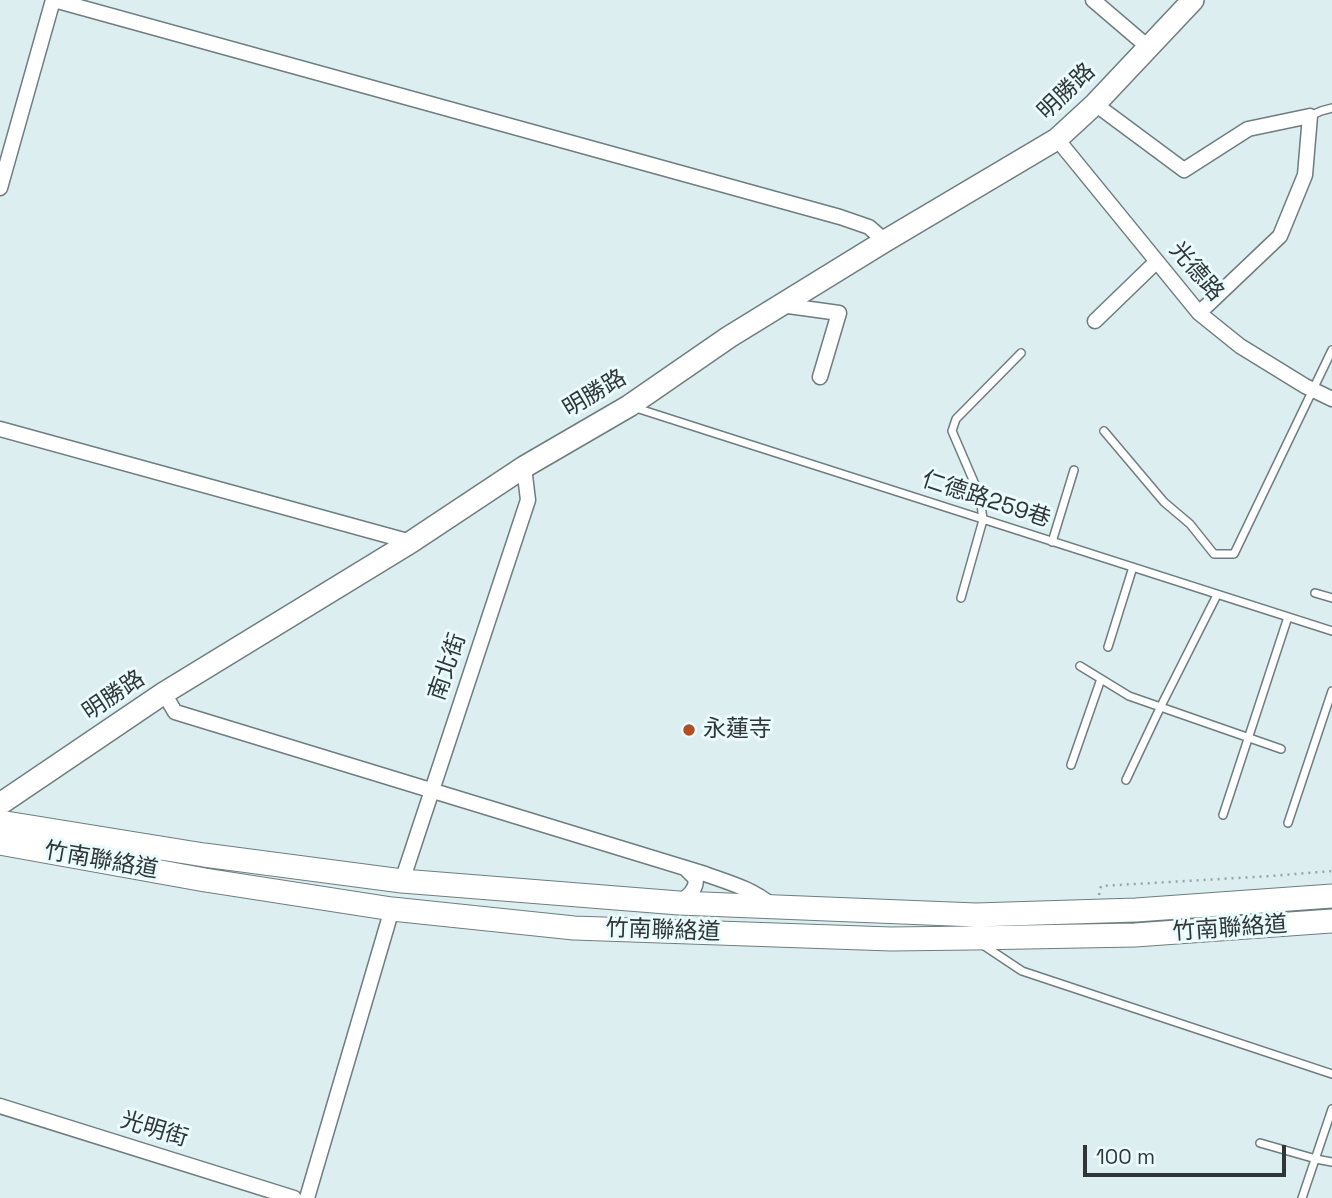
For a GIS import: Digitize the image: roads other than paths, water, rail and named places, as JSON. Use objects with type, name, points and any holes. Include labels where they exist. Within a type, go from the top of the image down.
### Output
[{"type":"main road","name":"竹南聯絡道","points":[[0,822],[204,855],[402,881],[679,903],[976,915],[1094,911],[1332,896]]},
{"type":"main road","name":"竹南聯絡道","points":[[0,843],[205,880],[392,909],[574,928],[891,939],[1135,935],[1332,920]]},
{"type":"street","points":[[0,188],[53,0],[840,217],[869,227],[885,241]]},
{"type":"street","points":[[1093,0],[1148,47]]},
{"type":"street","name":"明勝路","points":[[0,804],[164,693],[411,542],[524,467],[629,406],[729,337],[1057,139],[1095,104],[1193,0]]},
{"type":"street","points":[[1095,104],[1184,170],[1248,129],[1310,116],[1305,175],[1280,236],[1199,313]]},
{"type":"street","name":"光德路","points":[[1057,139],[1199,313],[1240,346],[1312,390],[1332,399]]},
{"type":"street","points":[[1095,321],[1156,262]]},
{"type":"street","points":[[781,305],[839,313],[820,377]]},
{"type":"street","points":[[0,429],[411,542]]},
{"type":"street","name":"南北街","points":[[402,881],[528,500],[524,467]]},
{"type":"street","points":[[164,693],[175,712],[685,868],[741,887],[773,907]]},
{"type":"street","points":[[679,903],[696,887],[696,879],[685,868]]},
{"type":"street","points":[[307,1198],[392,909]]},
{"type":"street","name":"光明街","points":[[0,1106],[294,1198]]},
{"type":"lane","points":[[1310,116],[1332,108]]},
{"type":"lane","points":[[1104,431],[1164,502],[1190,524],[1214,554],[1234,554],[1332,350]]},
{"type":"lane","points":[[961,598],[983,520],[980,496],[952,431],[956,419],[1021,353]]},
{"type":"lane","name":"仁德路259巷","points":[[629,406],[1332,631]]},
{"type":"lane","points":[[1052,542],[1074,470]]},
{"type":"lane","points":[[1108,647],[1133,567]]},
{"type":"lane","points":[[1315,593],[1332,598]]},
{"type":"lane","points":[[1126,780],[1217,594]]},
{"type":"lane","points":[[1223,815],[1288,617]]},
{"type":"lane","points":[[1080,666],[1129,696],[1281,749]]},
{"type":"lane","points":[[1072,765],[1101,679]]},
{"type":"lane","points":[[1288,823],[1332,691]]},
{"type":"lane","points":[[976,915],[973,938],[1022,971],[1332,1074]]},
{"type":"lane","points":[[1302,1198],[1332,1109]]},
{"type":"lane","points":[[1260,1143],[1332,1162]]},
{"type":"place","name":"永蓮寺","points":[[689,730]]}]
